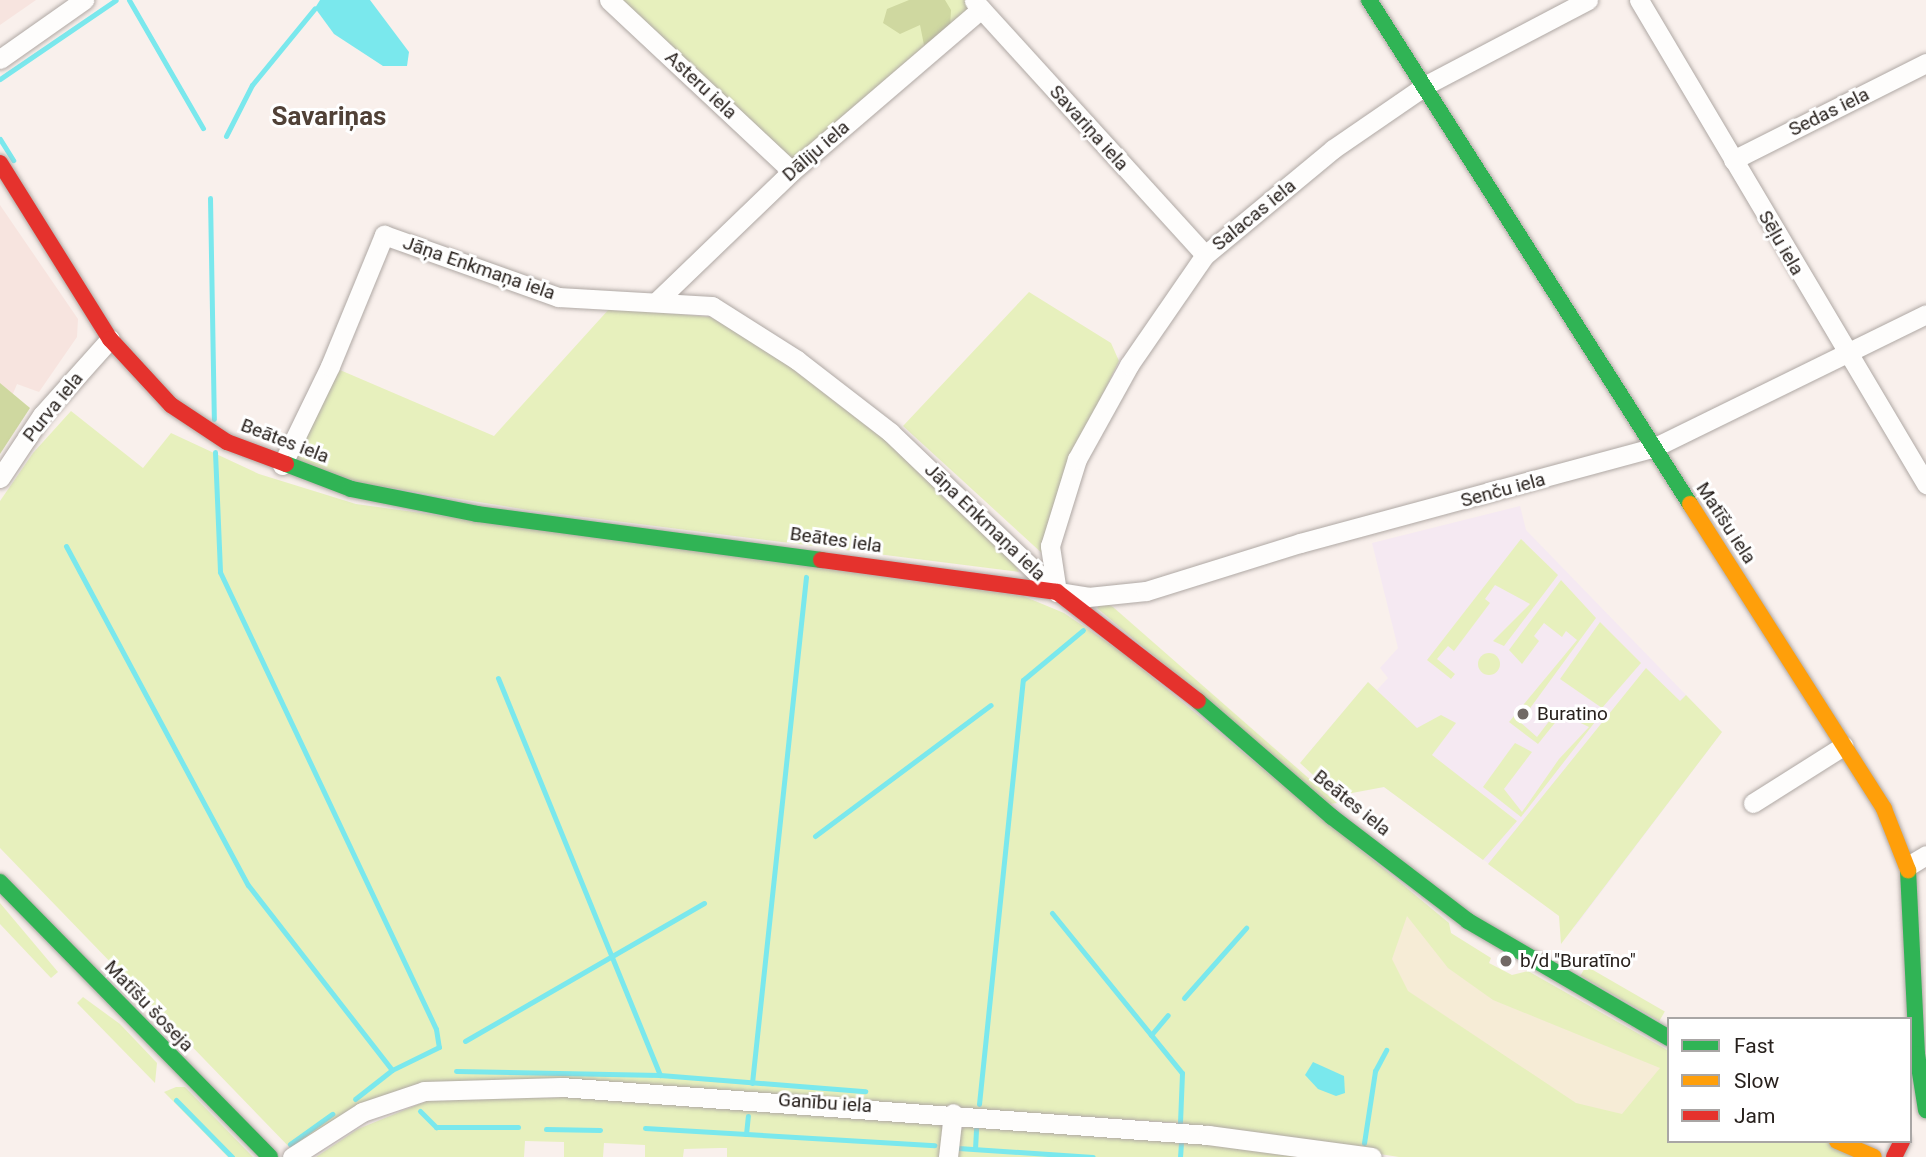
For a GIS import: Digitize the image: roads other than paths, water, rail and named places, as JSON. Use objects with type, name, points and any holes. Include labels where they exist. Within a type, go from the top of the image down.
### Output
[{"type":"street","points":[[0,58],[84,0]]},
{"type":"street","name":"Asteru iela","points":[[609,0],[792,171]]},
{"type":"street","name":"Matīšu iela","points":[[1369,0],[1426,85],[1653,448],[1884,809],[1908,866],[1916,1054],[1926,1110]]},
{"type":"street","name":"Salacas iela","points":[[1057,592],[1050,546],[1077,459],[1129,365],[1205,255],[1333,149],[1426,85],[1588,0]]},
{"type":"street","name":"Sēļu iela","points":[[1639,0],[1926,484]]},
{"type":"street","name":"Dāliju iela","points":[[657,301],[792,171],[977,4]]},
{"type":"street","name":"Savariņa iela","points":[[977,4],[1205,255]]},
{"type":"street","name":"Sedas iela","points":[[1733,160],[1926,64]]},
{"type":"street","name":"Beātes iela","points":[[0,163],[110,339],[171,405],[227,442],[351,489],[477,514],[1057,592],[1232,728],[1332,817],[1468,921],[1667,1037]]},
{"type":"street","name":"Jāņa Enkmaņa iela","points":[[282,465],[330,366],[384,235],[558,298],[610,303],[657,301],[712,306],[797,360],[890,432],[1057,592]]},
{"type":"street","name":"Senču iela","points":[[1057,592],[1088,597],[1146,591],[1300,543],[1653,448],[1926,314]]},
{"type":"street","name":"Purva iela","points":[[0,478],[42,415],[110,339]]},
{"type":"street","points":[[1753,803],[1843,746]]},
{"type":"street","points":[[1908,866],[1926,855]]},
{"type":"street","name":"Matīšu šoseja","points":[[0,882],[270,1157]]},
{"type":"street","name":"Ganību iela","points":[[292,1157],[362,1112],[424,1091],[561,1087],[953,1113],[1222,1136],[1372,1157]]},
{"type":"street","points":[[948,1157],[953,1113]]},
{"type":"street","points":[[1842,1143],[1874,1157]]},
{"type":"water","points":[[320,0],[370,0],[409,52],[407,66],[383,66],[334,34],[315,8]]},
{"type":"water","points":[[1313,1062],[1344,1076],[1345,1093],[1336,1096],[1318,1089],[1305,1075]]},
{"type":"waterway","points":[[0,79],[116,0]]},
{"type":"waterway","points":[[129,0],[203,128]]},
{"type":"waterway","points":[[226,136],[252,85],[315,8]]},
{"type":"waterway","points":[[0,139],[13,160]]},
{"type":"waterway","points":[[210,198],[214,419]]},
{"type":"waterway","points":[[215,452],[220,572],[436,1029],[439,1047],[392,1070],[355,1099]]},
{"type":"waterway","points":[[66,546],[248,885],[392,1070]]},
{"type":"waterway","points":[[752,1083],[806,577]]},
{"type":"waterway","points":[[979,1104],[1023,680],[1083,630]]},
{"type":"waterway","points":[[498,678],[660,1075]]},
{"type":"waterway","points":[[815,836],[991,705]]},
{"type":"waterway","points":[[465,1041],[704,903]]},
{"type":"waterway","points":[[1052,913],[1182,1073],[1180,1123]]},
{"type":"waterway","points":[[1184,998],[1246,928]]},
{"type":"waterway","points":[[1151,1035],[1168,1015]]},
{"type":"waterway","points":[[1364,1143],[1375,1071],[1386,1050]]},
{"type":"waterway","points":[[456,1071],[660,1075],[865,1091]]},
{"type":"waterway","points":[[176,1100],[232,1157]]},
{"type":"waterway","points":[[420,1111],[436,1127],[518,1127]]},
{"type":"waterway","points":[[290,1144],[332,1114]]},
{"type":"waterway","points":[[746,1134],[748,1116]]},
{"type":"waterway","points":[[645,1128],[935,1145]]},
{"type":"waterway","points":[[546,1129],[600,1130]]},
{"type":"waterway","points":[[975,1149],[976,1129]]},
{"type":"waterway","points":[[1180,1157],[1181,1143]]},
{"type":"waterway","points":[[958,1148],[1093,1157]]},
{"type":"place","name":"Buratino","points":[[1523,714]]},
{"type":"place","name":"b/d \"Buratīno\"","points":[[1506,961]]},
{"type":"district","name":"Savariņas","points":[[329,117]]}]
